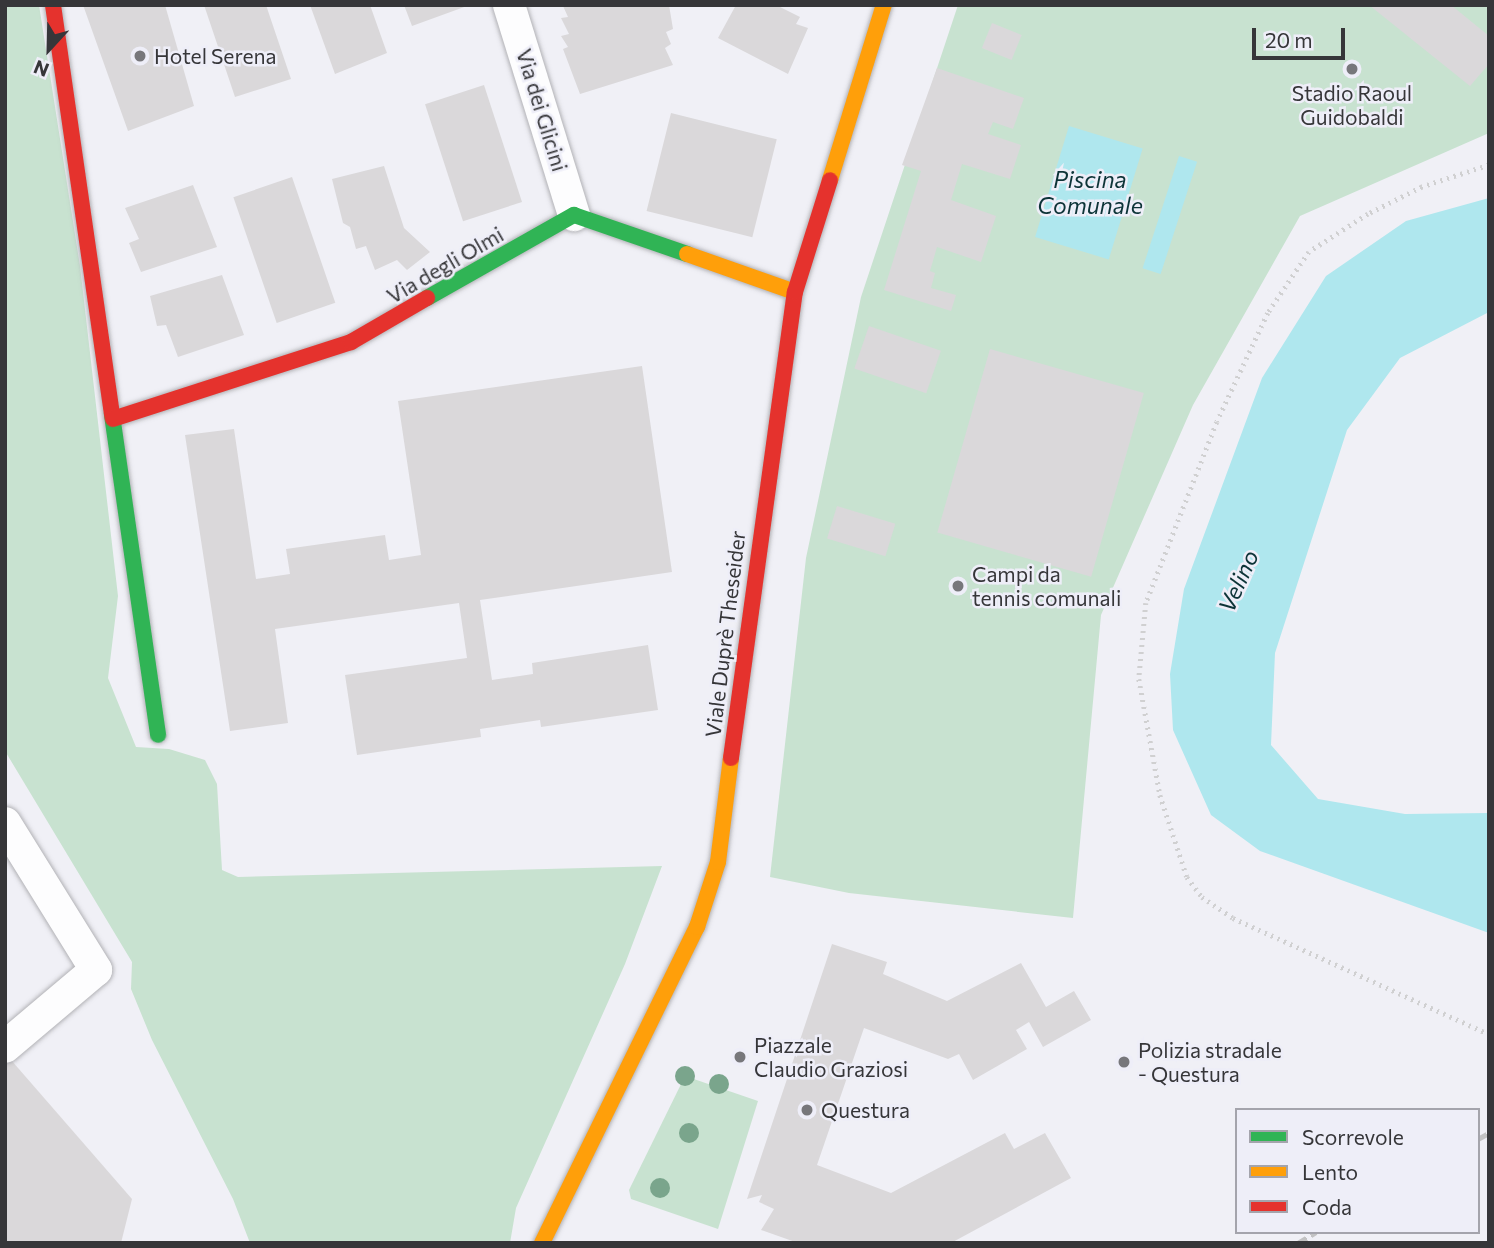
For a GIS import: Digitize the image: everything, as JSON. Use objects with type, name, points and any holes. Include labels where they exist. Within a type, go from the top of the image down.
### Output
[{"type":"street","points":[[54,5],[158,735]]},
{"type":"street","name":"Via dei Glicini","points":[[509,5],[574,215]]},
{"type":"street","name":"Viale Duprè Theseider","points":[[542,1243],[697,927],[718,862],[754,563],[796,292],[884,5]]},
{"type":"street","points":[[574,215],[796,292]]},
{"type":"street","name":"Via degli Olmi","points":[[113,419],[351,342],[574,215]]},
{"type":"street","points":[[5,823],[96,970],[5,1047]]},
{"type":"path","points":[[1489,165],[1422,187],[1368,214],[1309,252],[1268,313],[1217,422],[1146,603],[1139,679],[1160,795],[1187,877],[1202,897],[1233,918],[1489,1034]]},
{"type":"green space","points":[[5,5],[39,5],[80,266],[118,596],[108,678],[136,747],[169,749],[205,760],[217,784],[222,870],[238,877],[662,866],[625,964],[516,1208],[510,1243],[250,1243],[233,1199],[152,1040],[131,989],[132,962],[5,751]]},
{"type":"green space","points":[[958,5],[1489,5],[1489,133],[1300,216],[1193,405],[1101,615],[1073,918],[849,893],[770,877],[806,558],[861,297]]},
{"type":"green space","points":[[685,1076],[758,1101],[718,1229],[631,1199],[629,1190]]},
{"type":"water","name":"Piscina Comunale","points":[[1069,126],[1143,149],[1109,259],[1035,237]]},
{"type":"water","points":[[1179,156],[1197,162],[1161,274],[1143,268]]},
{"type":"water","name":"Velino","points":[[1489,198],[1489,312],[1400,358],[1347,430],[1275,653],[1271,745],[1318,799],[1405,814],[1489,813],[1489,933],[1260,851],[1211,815],[1173,730],[1170,674],[1184,589],[1262,378],[1326,276],[1406,221]]},
{"type":"building","name":"Hotel Serena","points":[[83,5],[165,5],[194,106],[128,131]]},
{"type":"building","points":[[204,5],[266,5],[291,79],[235,97]]},
{"type":"building","points":[[310,5],[370,5],[387,53],[335,74]]},
{"type":"building","points":[[404,5],[467,5],[467,6],[412,26]]},
{"type":"building","points":[[669,5],[673,29],[666,32],[671,44],[665,48],[673,65],[580,94],[563,49],[568,47],[561,36],[569,34],[561,18],[568,17],[563,6]]},
{"type":"building","points":[[736,5],[776,5],[800,17],[796,24],[808,28],[788,74],[718,38]]},
{"type":"building","points":[[1369,5],[1451,5],[1489,36],[1489,64],[1470,86]]},
{"type":"building","points":[[992,23],[1022,35],[1012,60],[982,48]]},
{"type":"building","points":[[937,68],[1024,98],[1013,129],[993,122],[988,134],[1021,145],[1010,179],[962,164],[951,200],[996,216],[981,262],[937,247],[930,271],[935,273],[931,288],[956,295],[951,311],[884,290],[921,171],[902,165]]},
{"type":"building","points":[[484,85],[522,202],[463,221],[425,104]]},
{"type":"building","points":[[671,113],[777,139],[752,237],[647,211]]},
{"type":"building","points":[[384,166],[404,228],[430,252],[407,270],[397,260],[375,270],[366,246],[356,249],[350,227],[343,223],[332,179]]},
{"type":"building","points":[[292,177],[335,303],[277,323],[233,197]]},
{"type":"building","points":[[193,185],[217,247],[141,272],[129,243],[139,239],[125,208]]},
{"type":"building","points":[[222,275],[244,335],[178,357],[166,325],[157,326],[150,296]]},
{"type":"building","points":[[869,326],[941,351],[926,393],[854,369]]},
{"type":"building","points":[[990,349],[1144,393],[1091,577],[937,533]]},
{"type":"building","points":[[642,366],[672,572],[480,600],[492,680],[533,674],[532,663],[648,645],[658,710],[541,727],[540,720],[480,729],[481,737],[357,755],[345,675],[467,658],[459,603],[275,629],[288,723],[230,731],[185,435],[234,429],[256,579],[290,574],[286,549],[385,535],[389,560],[421,555],[398,401]]},
{"type":"building","points":[[837,506],[895,524],[885,556],[827,539]]},
{"type":"building","name":"Questura","points":[[832,944],[887,962],[883,974],[947,1001],[1021,963],[1046,1007],[1074,991],[1091,1020],[1043,1047],[1029,1022],[1016,1030],[1027,1049],[973,1080],[959,1054],[948,1059],[864,1028],[817,1165],[891,1193],[1005,1133],[1014,1149],[1045,1133],[1071,1178],[951,1243],[798,1243],[761,1230],[774,1209],[759,1202],[762,1195],[747,1199]]},
{"type":"building","points":[[5,1053],[132,1199],[121,1243],[5,1243]]},
{"type":"railway","points":[[1480,1138],[1489,1133]]},
{"type":"railway","points":[[1298,1243],[1313,1234]]},
{"type":"traffic: fast","points":[[427,298],[574,215],[687,254]]},
{"type":"traffic: fast","points":[[112,415],[158,735]]},
{"type":"traffic: slow","points":[[830,180],[884,5]]},
{"type":"traffic: slow","points":[[687,254],[795,292]]},
{"type":"traffic: slow","points":[[542,1243],[697,927],[718,862],[731,758]]},
{"type":"traffic: jam","points":[[53,5],[112,415]]},
{"type":"traffic: jam","points":[[731,758],[795,292],[830,180]]},
{"type":"traffic: jam","points":[[113,419],[351,342],[427,298]]},
{"type":"place","name":"Hotel Serena","points":[[140,56]]},
{"type":"place","name":"Stadio Raoul Guidobaldi","points":[[1352,69]]},
{"type":"place","name":"Campi da tennis comunali","points":[[958,586]]},
{"type":"place","name":"Piazzale Claudio Graziosi","points":[[740,1057]]},
{"type":"place","name":"Polizia stradale - Questura","points":[[1124,1062]]},
{"type":"place","name":"Questura","points":[[807,1110]]}]
